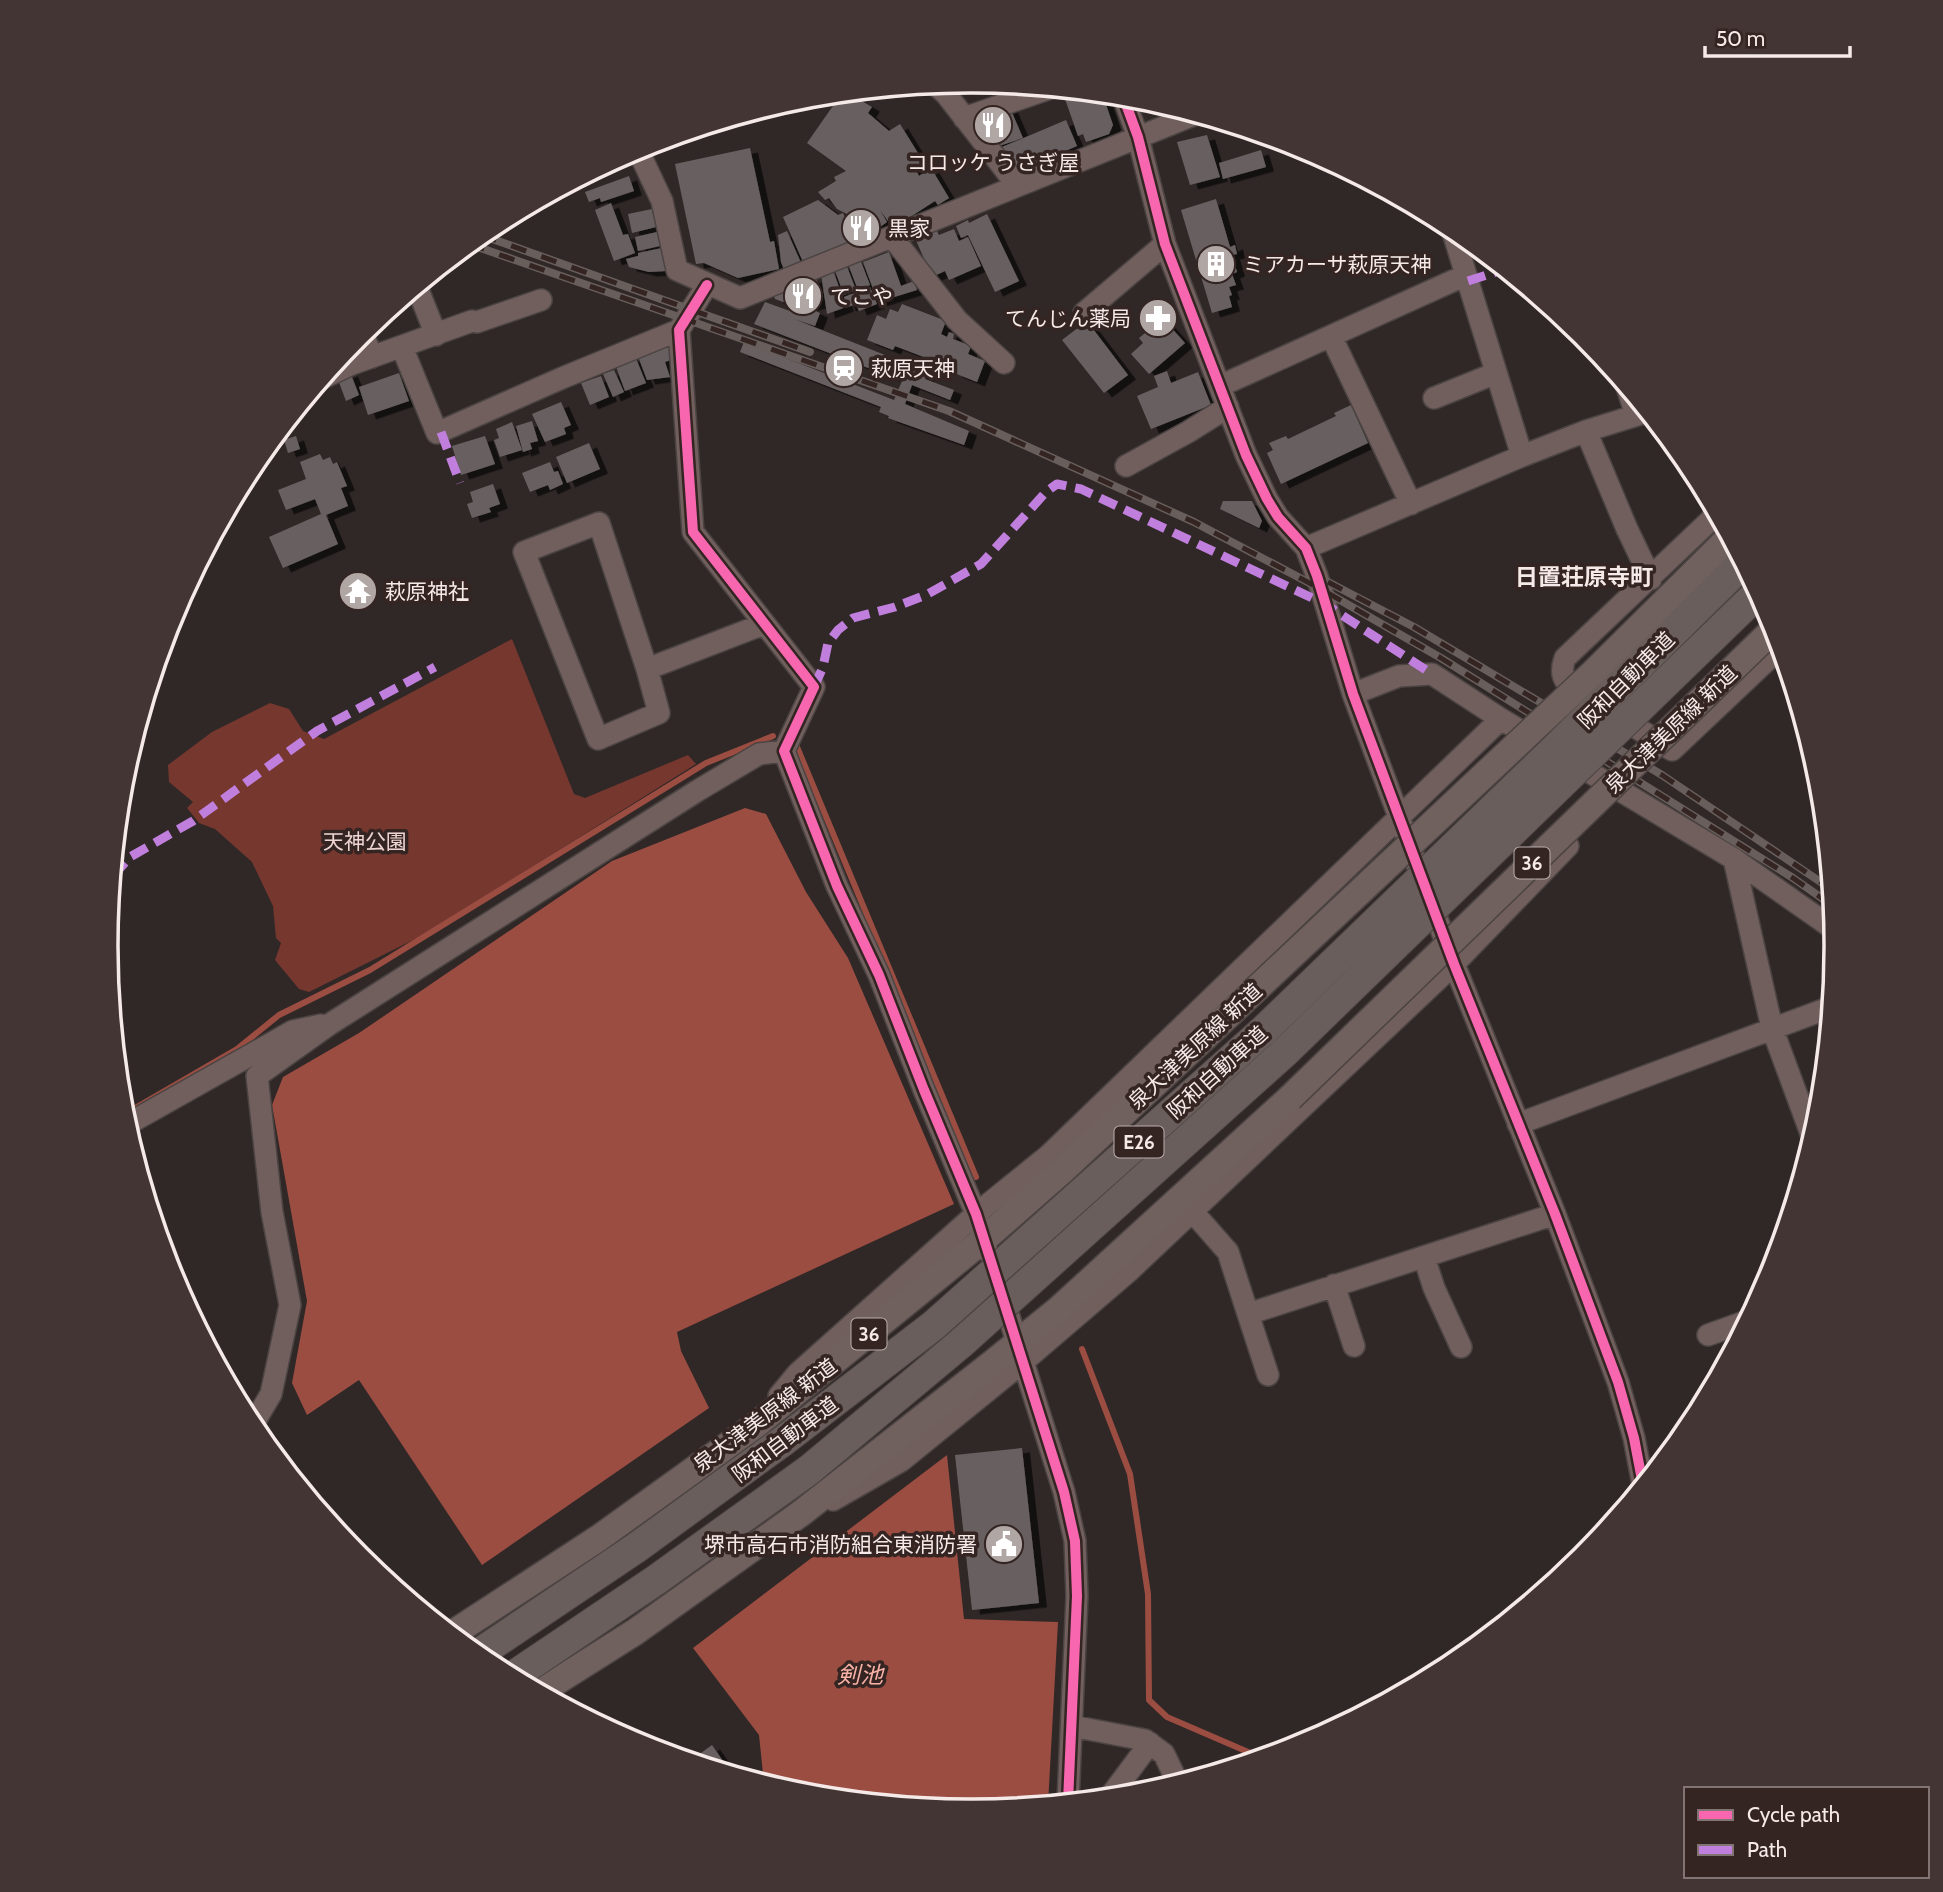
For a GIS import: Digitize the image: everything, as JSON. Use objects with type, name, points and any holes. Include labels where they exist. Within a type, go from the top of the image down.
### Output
[{"type":"highway","name":"阪和自動車道","points":[[487,1648],[636,1548],[783,1441],[934,1325],[1263,1031],[1737,569]]},
{"type":"highway","name":"阪和自動車道","points":[[522,1670],[656,1580],[809,1470],[960,1344],[1286,1051],[1751,600]]},
{"type":"main road","name":"泉大津美原線 新道","points":[[460,1629],[599,1538],[756,1425],[983,1240],[1063,1170],[1584,681],[1723,544]]},
{"type":"main road","name":"泉大津美原線 新道","points":[[548,1687],[635,1632],[1021,1353],[1069,1300],[1290,1098],[1766,636]]},
{"type":"street","points":[[944,94],[1017,185]]},
{"type":"street","points":[[964,118],[1030,95]]},
{"type":"street","points":[[1128,107],[1165,244],[1267,499],[1306,548],[1353,694],[1454,964],[1555,1214],[1618,1382],[1641,1474]]},
{"type":"street","points":[[642,159],[662,201],[677,271],[740,298],[1182,120]]},
{"type":"street","points":[[893,238],[957,320],[1004,363]]},
{"type":"street","points":[[1084,313],[1165,244]]},
{"type":"street","points":[[1457,245],[1522,456]]},
{"type":"street","points":[[1220,386],[1466,275]]},
{"type":"street","points":[[402,347],[437,433],[679,330],[707,285]]},
{"type":"street","points":[[420,295],[436,335]]},
{"type":"street","points":[[343,369],[472,321],[477,322],[541,300]]},
{"type":"street","points":[[679,330],[693,532],[814,687],[784,751],[837,886],[879,975],[976,1214],[1064,1492],[1076,1541],[1077,1595],[1068,1793]]},
{"type":"street","points":[[1331,336],[1410,504]]},
{"type":"street","points":[[367,344],[372,357]]},
{"type":"street","points":[[1434,398],[1496,373]]},
{"type":"street","points":[[1126,466],[1228,407]]},
{"type":"street","points":[[1306,548],[1522,456],[1638,414]]},
{"type":"street","points":[[1586,431],[1651,579]]},
{"type":"street","points":[[1711,520],[1565,658],[1561,669],[1563,678],[1570,687],[1672,750],[1773,655]]},
{"type":"street","points":[[599,523],[647,669],[659,713],[598,739],[524,552],[599,523]]},
{"type":"street","points":[[647,669],[764,624]]},
{"type":"street","points":[[1353,694],[1399,676],[1432,674],[1734,859],[1824,922]]},
{"type":"street","points":[[756,1425],[798,1373],[976,1214],[1049,1155],[1502,719]]},
{"type":"street","points":[[258,1414],[271,1394],[290,1305],[272,1212],[257,1076],[330,1024],[696,791],[758,754],[784,751]]},
{"type":"street","points":[[1021,1353],[1128,1272],[1454,964],[1621,791]]},
{"type":"street","points":[[1734,859],[1772,1028],[1809,1106]]},
{"type":"street","points":[[1518,1124],[1822,1010]]},
{"type":"street","points":[[137,1119],[293,1031],[330,1024]]},
{"type":"street","points":[[1192,1212],[1228,1252],[1268,1375]]},
{"type":"street","points":[[1248,1314],[1555,1214]]},
{"type":"street","points":[[1424,1256],[1434,1289],[1461,1347]]},
{"type":"street","points":[[1334,1285],[1354,1346]]},
{"type":"street","points":[[1708,1335],[1734,1328]]},
{"type":"street","points":[[1072,1726],[1145,1740],[1164,1754],[1174,1774]]},
{"type":"street","points":[[1118,1786],[1150,1743]]},
{"type":"green space","name":"天神公園","points":[[512,639],[574,794],[585,798],[688,755],[696,764],[427,933],[309,992],[299,989],[275,960],[281,943],[276,938],[273,906],[252,862],[215,829],[199,823],[187,808],[193,802],[169,782],[168,765],[212,732],[270,703],[289,709],[303,731],[324,739]]},
{"type":"water","points":[[745,808],[766,814],[806,892],[848,958],[954,1204],[677,1332],[681,1351],[709,1408],[482,1565],[359,1380],[307,1415],[292,1383],[307,1301],[272,1105],[283,1077],[359,1033],[612,861]]},
{"type":"water","name":"剣池","points":[[947,1455],[964,1619],[1058,1622],[1048,1795],[972,1799],[916,1797],[860,1792],[763,1773],[759,1735],[693,1648]]},
{"type":"building","points":[[1065,98],[1106,104],[1113,125],[1109,134],[1086,142],[1083,134],[1078,136]]},
{"type":"building","points":[[860,100],[872,107],[868,113],[889,131],[900,124],[926,166],[917,172],[919,176],[931,168],[949,198],[938,205],[935,201],[893,228],[880,210],[887,222],[870,234],[866,233],[853,211],[847,214],[837,209],[829,198],[825,200],[818,192],[836,181],[834,177],[846,171],[807,143],[834,104]]},
{"type":"building","points":[[1010,108],[1023,138],[996,147],[982,118]]},
{"type":"building","points":[[1066,120],[1077,146],[1021,170],[1010,164],[1002,147]]},
{"type":"building","points":[[1207,135],[1220,177],[1190,185],[1177,142]]},
{"type":"building","points":[[750,148],[770,242],[774,241],[779,269],[738,278],[704,263],[696,264],[675,164]]},
{"type":"building","points":[[1261,150],[1266,167],[1223,179],[1219,163]]},
{"type":"building","points":[[629,176],[634,191],[601,202],[600,198],[589,202],[585,192]]},
{"type":"building","name":"ミアカーサ萩原天神","points":[[1216,199],[1230,247],[1235,245],[1237,254],[1232,255],[1237,272],[1232,274],[1236,285],[1229,287],[1232,307],[1212,313],[1181,210]]},
{"type":"building","points":[[818,200],[838,215],[843,213],[856,242],[804,264],[783,217]]},
{"type":"building","points":[[611,203],[623,235],[628,234],[635,253],[614,261],[595,210]]},
{"type":"building","points":[[652,209],[656,227],[632,233],[628,214]]},
{"type":"building","points":[[987,214],[1019,281],[995,292],[968,235],[961,238],[956,226]]},
{"type":"building","points":[[936,229],[939,235],[954,229],[959,241],[968,237],[981,266],[949,280],[945,271],[932,277],[915,238]]},
{"type":"building","points":[[787,231],[802,265],[785,272],[778,235]]},
{"type":"building","points":[[657,232],[660,246],[638,251],[635,237]]},
{"type":"building","points":[[662,248],[666,271],[649,272],[629,267],[626,259],[638,256],[638,253]]},
{"type":"building","points":[[889,252],[901,286],[914,281],[917,290],[878,302],[863,262]]},
{"type":"building","points":[[860,259],[870,285],[858,290],[848,264]]},
{"type":"building","points":[[846,264],[856,290],[844,295],[834,268]]},
{"type":"building","points":[[833,270],[846,307],[827,314],[821,274]]},
{"type":"building","points":[[816,277],[821,303],[797,307],[775,299],[773,294]]},
{"type":"building","points":[[870,287],[877,304],[859,311],[856,304],[848,307],[844,297]]},
{"type":"building","points":[[765,302],[798,314],[811,309],[820,313],[815,326],[794,319],[928,372],[925,379],[954,390],[950,400],[912,385],[905,404],[969,431],[964,445],[888,418],[889,416],[879,412],[881,407],[740,352],[744,342],[894,400],[902,381],[754,324]]},
{"type":"building","points":[[902,304],[946,321],[941,334],[947,337],[949,332],[954,334],[953,339],[971,346],[968,354],[985,361],[977,382],[954,373],[955,369],[895,346],[893,350],[867,340],[877,315],[886,319],[890,309],[898,312]]},
{"type":"building","points":[[1087,321],[1128,375],[1104,393],[1062,340]]},
{"type":"building","points":[[1167,323],[1185,343],[1149,374],[1131,354],[1143,343],[1139,338],[1150,329],[1154,334]]},
{"type":"building","points":[[670,343],[676,358],[665,362],[670,377],[647,380],[639,359]]},
{"type":"building","points":[[635,356],[646,383],[625,391],[615,364]]},
{"type":"building","points":[[614,370],[624,392],[613,397],[603,374]]},
{"type":"building","points":[[1167,371],[1171,383],[1198,372],[1211,405],[1151,429],[1137,396],[1158,387],[1154,376]]},
{"type":"building","points":[[350,372],[359,395],[346,401],[337,377]]},
{"type":"building","points":[[399,373],[409,401],[368,415],[359,387]]},
{"type":"building","points":[[601,376],[609,397],[590,405],[581,383]]},
{"type":"building","points":[[561,402],[571,425],[564,428],[566,434],[545,442],[532,414]]},
{"type":"building","points":[[1351,405],[1368,443],[1281,484],[1267,453],[1273,450],[1269,443],[1286,436],[1288,439],[1336,416],[1334,413]]},
{"type":"building","points":[[532,421],[538,441],[530,443],[532,449],[523,452],[516,426]]},
{"type":"building","points":[[512,422],[522,450],[500,457],[494,440],[499,438],[496,429]]},
{"type":"building","points":[[296,436],[300,449],[288,453],[286,439]]},
{"type":"building","points":[[485,436],[495,464],[461,475],[452,446]]},
{"type":"building","points":[[589,443],[600,469],[567,483],[556,457]]},
{"type":"building","points":[[320,454],[323,460],[330,457],[333,464],[337,462],[347,486],[341,488],[348,506],[326,515],[338,544],[283,568],[269,537],[321,514],[315,499],[286,510],[278,490],[306,479],[300,462]]},
{"type":"building","points":[[550,462],[554,472],[558,471],[563,484],[550,490],[548,485],[530,492],[522,473]]},
{"type":"building","points":[[493,484],[500,504],[489,508],[491,512],[472,518],[467,504],[473,502],[470,492]]},
{"type":"building","points":[[1223,501],[1252,501],[1262,521],[1259,528],[1220,509]]},
{"type":"building","points":[[1022,1448],[1039,1603],[972,1610],[955,1455]]},
{"type":"building","points":[[712,1745],[724,1762],[699,1755]]},
{"type":"waterway","points":[[134,1108],[237,1049],[279,1015],[370,970],[706,763],[773,736]]},
{"type":"waterway","points":[[797,747],[976,1177]]},
{"type":"waterway","points":[[1082,1349],[1130,1474],[1148,1594],[1149,1700],[1167,1717],[1250,1753]]},
{"type":"railway","points":[[494,239],[810,352]]},
{"type":"railway","points":[[481,248],[949,411],[1194,522],[1319,588],[1441,658],[1823,899]]},
{"type":"railway","points":[[1328,582],[1414,627],[1662,775],[1822,883]]},
{"type":"marked path","points":[[1468,281],[1495,272]]},
{"type":"marked path","points":[[441,432],[460,483]]},
{"type":"marked path","points":[[814,687],[823,667],[828,643],[838,630],[853,618],[895,607],[926,595],[981,564],[1046,492],[1057,484],[1081,489],[1325,604],[1432,674]]},
{"type":"marked path","points":[[123,865],[130,857],[193,821],[317,731],[435,667]]},
{"type":"cycle path","points":[[1127,107],[1138,137],[1165,244],[1246,455],[1278,517],[1306,548],[1317,576],[1353,694],[1454,964],[1555,1214],[1618,1382],[1641,1474]]},
{"type":"cycle path","points":[[707,285],[679,330],[693,532],[814,687],[784,751],[837,886],[879,975],[976,1214],[1064,1492],[1075,1541],[1077,1596],[1068,1793]]},
{"type":"place","name":"コロッケ うさぎ屋","points":[[993,125]]},
{"type":"place","name":"黒家","points":[[861,228]]},
{"type":"place","name":"ミアカーサ萩原天神","points":[[1216,264]]},
{"type":"place","name":"てこや","points":[[803,296]]},
{"type":"place","name":"てんじん薬局","points":[[1158,318]]},
{"type":"place","name":"萩原天神","points":[[844,368]]},
{"type":"place","name":"萩原神社","points":[[358,591]]},
{"type":"place","name":"堺市高石市消防組合東消防署","points":[[1004,1544]]},
{"type":"district","name":"日置荘原寺町","points":[[1584,577]]}]
